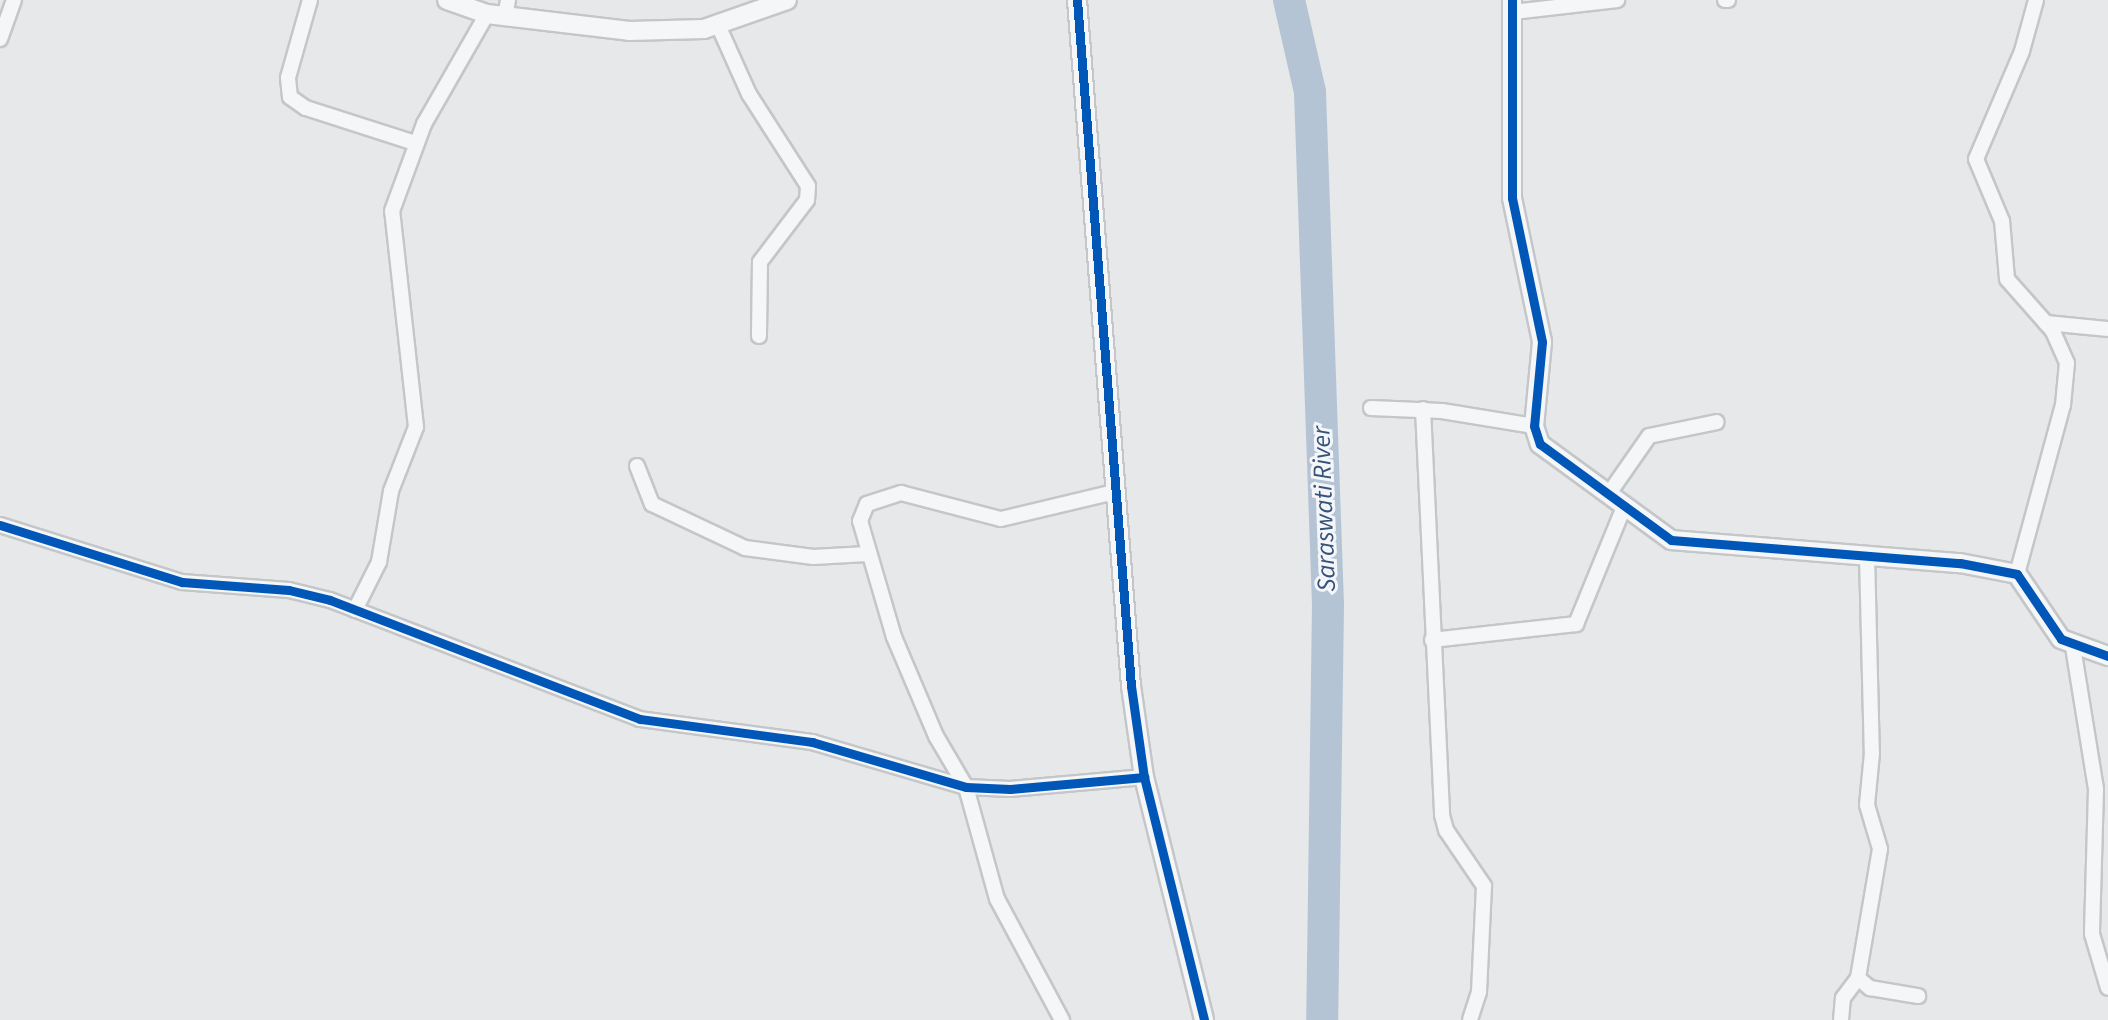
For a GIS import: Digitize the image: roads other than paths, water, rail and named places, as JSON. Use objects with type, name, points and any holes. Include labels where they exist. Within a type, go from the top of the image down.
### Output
[{"type":"street","points":[[0,39],[14,0]]},
{"type":"street","points":[[310,0],[288,78],[290,96],[306,108],[415,143]]},
{"type":"street","points":[[447,0],[487,14],[507,8],[629,31],[718,25],[787,0]]},
{"type":"street","points":[[1077,0],[1114,492],[1144,777],[1204,1020]]},
{"type":"street","points":[[1617,0],[1513,6],[1512,198],[1543,356],[1534,426],[1540,444],[1564,466],[1610,492],[1653,532],[1693,545],[1867,555],[1988,566],[2017,574],[2073,647],[2096,789],[2092,934],[2108,988]]},
{"type":"street","points":[[2017,574],[2068,382],[2060,341],[2007,279],[2001,221],[1976,159],[2022,51],[2036,0]]},
{"type":"street","points":[[355,610],[379,562],[391,491],[416,427],[391,227],[415,143],[487,14]]},
{"type":"street","points":[[718,25],[749,94],[808,186],[807,201],[760,262],[759,336]]},
{"type":"street","points":[[2046,323],[2108,329]]},
{"type":"street","points":[[1371,408],[1423,409],[1534,426]]},
{"type":"street","points":[[1423,409],[1432,640],[1444,822],[1484,886],[1479,992],[1470,1020]]},
{"type":"street","points":[[1610,492],[1649,436],[1717,422]]},
{"type":"street","points":[[637,466],[652,504],[746,548],[813,557],[867,554]]},
{"type":"street","points":[[1062,1020],[997,899],[966,787],[932,726],[867,554],[862,512],[887,495],[919,494],[1001,519],[1114,492]]},
{"type":"street","points":[[1432,640],[1576,624],[1624,507]]},
{"type":"street","points":[[0,525],[182,582],[306,593],[617,714],[812,742],[966,787],[1010,789],[1144,777]]},
{"type":"street","points":[[1841,1020],[1843,998],[1858,978],[1880,849],[1867,805],[1872,753],[1867,555]]},
{"type":"street","points":[[2073,647],[2108,656]]},
{"type":"street","points":[[1858,978],[1870,988],[1919,996]]},
{"type":"waterway","name":"Saraswati River","points":[[1289,0],[1310,92],[1328,605],[1322,1020]]}]
